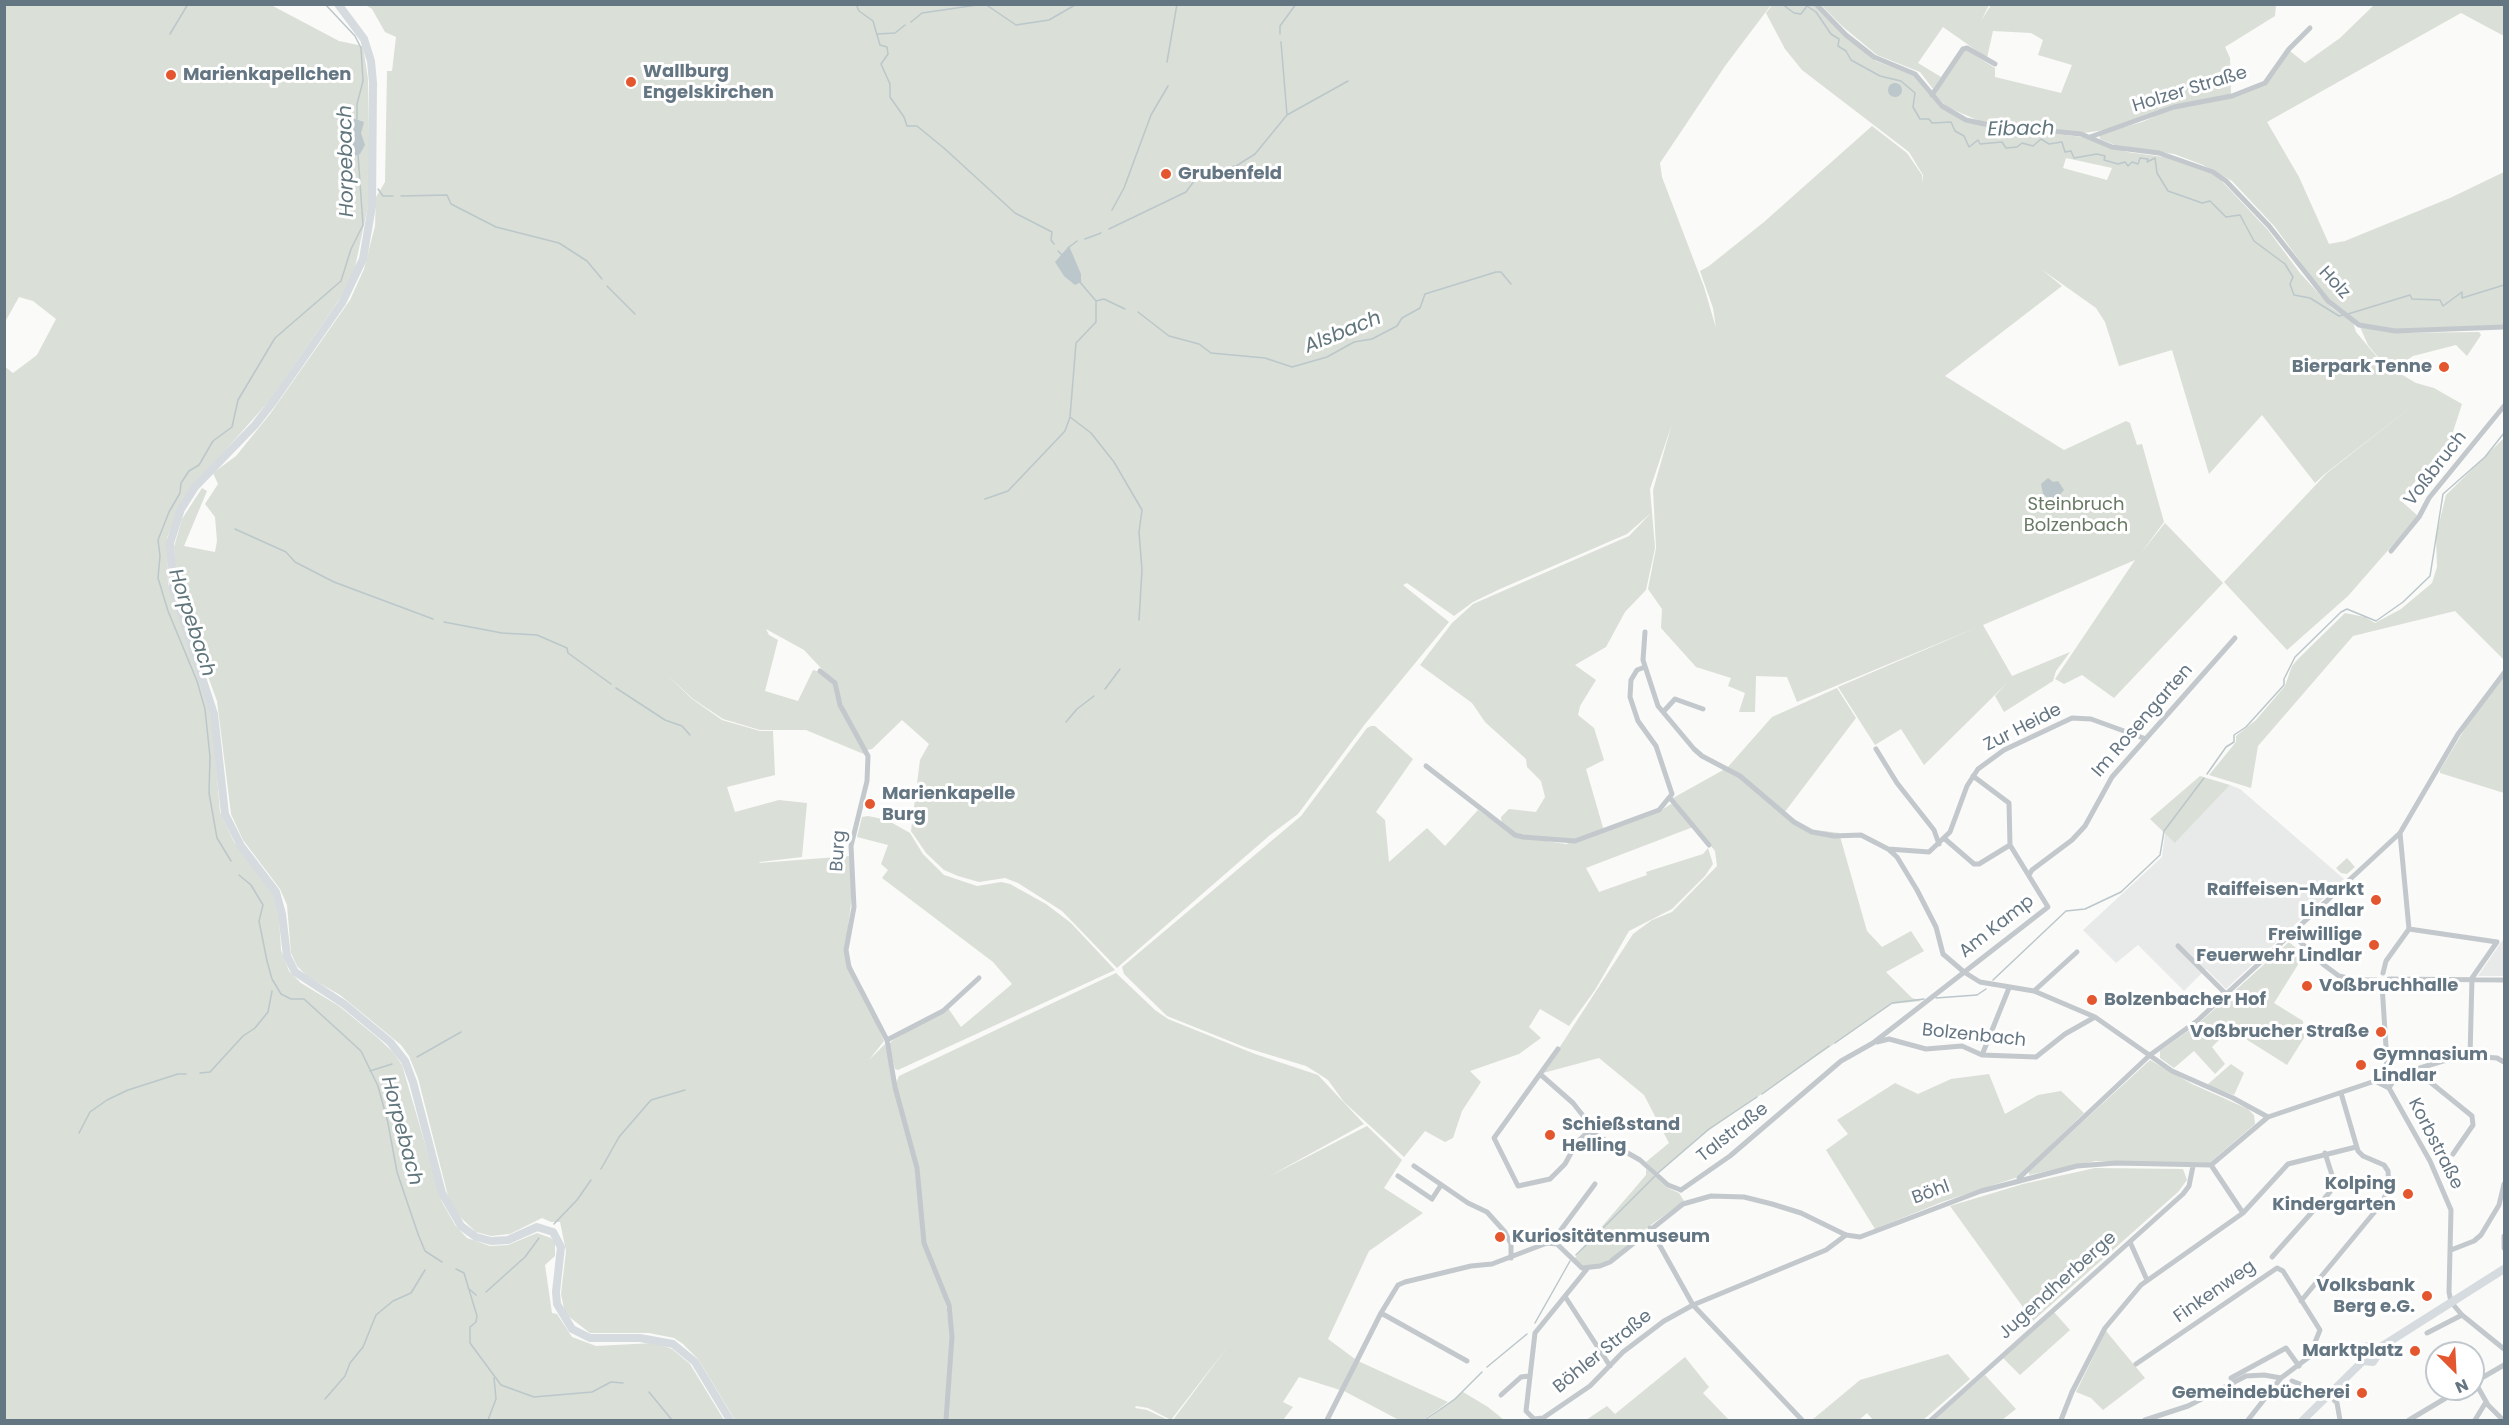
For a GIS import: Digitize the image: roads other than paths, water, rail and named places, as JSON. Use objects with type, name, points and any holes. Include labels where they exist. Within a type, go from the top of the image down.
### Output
[{"type":"street","points":[[338,4],[364,39],[371,61],[373,83],[372,212],[367,246],[354,282],[342,303],[264,413],[195,487],[181,509],[171,536],[171,580],[214,714],[225,814],[241,846],[276,892],[282,914],[287,956],[295,972],[363,1020],[394,1046],[405,1061],[416,1092],[442,1193],[457,1222],[472,1235],[490,1241],[508,1240],[537,1227],[554,1232],[561,1247],[556,1292],[557,1304],[564,1319],[573,1329],[590,1338],[654,1338],[674,1344],[695,1362],[730,1420]]},
{"type":"street","name":"Holzer Straße","points":[[1816,4],[1846,35],[1874,57],[1920,77],[1932,95],[1952,113],[1977,123],[2090,137],[2112,147],[2159,153],[2213,172],[2226,181]]},
{"type":"street","name":"Holzer Straße","points":[[2090,137],[2174,107],[2232,96],[2265,83],[2289,50],[2310,28]]},
{"type":"street","points":[[1932,95],[1963,49],[1967,48],[1995,64]]},
{"type":"street","name":"Holz","points":[[2226,181],[2269,226],[2302,271],[2341,312],[2353,321],[2395,331],[2505,327]]},
{"type":"street","name":"Voßbruch","points":[[2391,551],[2418,517],[2429,498],[2504,409]]},
{"type":"street","points":[[1645,632],[1643,652],[1645,667],[1658,706],[1702,756],[1740,776],[1794,822],[1823,836],[1861,835],[1888,849],[1897,857],[1917,890],[1936,927],[1943,954],[1964,972],[1980,982],[2034,991],[2095,1017],[2180,1075],[2233,1098],[2268,1117]]},
{"type":"street","name":"Im Rosengarten","points":[[2029,875],[2032,870],[2072,840],[2085,826],[2102,791],[2235,638]]},
{"type":"street","points":[[1426,766],[1515,835],[1523,837],[1575,841],[1659,810],[1672,794],[1656,746],[1638,721],[1630,697],[1631,680],[1637,670],[1645,667]]},
{"type":"street","name":"Burg","points":[[820,670],[834,683],[840,705],[868,756],[867,781],[851,846],[854,907],[846,950],[849,967],[887,1040],[893,1074],[917,1168],[924,1243],[949,1305],[952,1337],[946,1420]]},
{"type":"street","points":[[2018,1180],[2150,1055],[2197,1021],[2400,833],[2458,734],[2505,672]]},
{"type":"street","points":[[1664,711],[1675,699],[1703,709]]},
{"type":"street","name":"Zur Heide","points":[[1888,849],[1929,852],[1945,839],[1978,769],[2004,750],[2072,718],[2091,719],[2146,739]]},
{"type":"street","points":[[1876,749],[1897,783],[1934,830],[1939,844]]},
{"type":"street","points":[[1945,839],[1974,864],[1979,864],[2010,845],[2009,802],[1973,776]]},
{"type":"street","points":[[1670,798],[1709,845]]},
{"type":"street","points":[[2383,973],[2386,961],[2409,929],[2400,833]]},
{"type":"street","name":"Am Kamp","points":[[1964,972],[2048,907],[2010,845]]},
{"type":"street","points":[[2409,929],[2497,942],[2472,978],[2470,1056]]},
{"type":"street","points":[[2243,1213],[2211,1165],[2268,1117],[2375,1081],[2383,1071],[2382,985],[2376,980],[2356,980],[2339,976],[2324,965],[2291,933]]},
{"type":"street","points":[[2178,946],[2225,993]]},
{"type":"street","points":[[2034,991],[2077,952]]},
{"type":"street","name":"Talstraße","points":[[1681,1190],[1730,1156],[1841,1061],[1873,1043],[1964,972]]},
{"type":"street","points":[[2383,973],[2389,979],[2505,980]]},
{"type":"street","points":[[2376,980],[2377,975],[2383,973]]},
{"type":"street","points":[[887,1040],[943,1011],[979,978]]},
{"type":"street","points":[[2382,985],[2386,984],[2389,979]]},
{"type":"street","points":[[1982,1055],[2009,987]]},
{"type":"street","name":"Bolzenbach","points":[[1873,1043],[1889,1039],[1926,1049],[1962,1046],[1982,1055],[2036,1058],[2065,1034],[2095,1017]]},
{"type":"street","points":[[1558,1049],[1494,1138],[1518,1186],[1550,1179],[1565,1164],[1578,1142],[1589,1131]]},
{"type":"street","points":[[2383,1071],[2397,1075],[2470,1056],[2497,1058],[2505,1062]]},
{"type":"street","points":[[2414,1069],[2472,1116],[2473,1125],[2453,1154]]},
{"type":"street","points":[[1540,1074],[1573,1103],[1588,1122],[1589,1131]]},
{"type":"street","points":[[2389,1088],[2397,1075]]},
{"type":"street","name":"Korbstraße","points":[[2375,1081],[2389,1088],[2430,1161],[2451,1210],[2451,1302]]},
{"type":"street","points":[[2248,1420],[2281,1378],[2299,1366],[2313,1350],[2320,1330],[2301,1301],[2382,1203],[2389,1188],[2388,1171],[2384,1165],[2363,1156],[2356,1147],[2341,1093]]},
{"type":"street","points":[[1589,1131],[1628,1153],[1674,1189],[1681,1190],[1687,1202]]},
{"type":"street","points":[[2061,1420],[2072,1392],[2105,1328],[2147,1280],[2243,1213],[2288,1164],[2325,1153],[2336,1154],[2356,1147]]},
{"type":"street","points":[[2272,1257],[2330,1192],[2332,1175],[2325,1153]]},
{"type":"street","name":"Böhl","points":[[1846,1235],[1870,1234],[1927,1209],[2018,1180],[2093,1163],[2211,1165]]},
{"type":"street","points":[[1414,1166],[1487,1212],[1505,1232],[1511,1244],[1511,1258]]},
{"type":"street","name":"Jugendherberge","points":[[1930,1420],[2130,1242],[2189,1186],[2193,1166]]},
{"type":"street","points":[[1398,1176],[1432,1199],[1442,1185]]},
{"type":"street","points":[[1557,1244],[1560,1231],[1595,1184]]},
{"type":"street","points":[[2451,1250],[2474,1241],[2481,1235],[2502,1207],[2505,1184]]},
{"type":"street","points":[[1327,1420],[1381,1313],[1398,1285],[1405,1282],[1511,1258],[1547,1243],[1557,1244],[1582,1268],[1587,1269],[1610,1262],[1650,1228],[1687,1202],[1711,1196],[1744,1197],[1801,1213],[1846,1235]]},
{"type":"street","points":[[1650,1228],[1694,1305],[1802,1420]]},
{"type":"street","name":"Böhler Straße","points":[[1529,1376],[1526,1411],[1531,1418],[1543,1418],[1590,1386],[1647,1332],[1694,1305],[1826,1250],[1846,1235]]},
{"type":"street","points":[[2505,1236],[2505,1248]]},
{"type":"street","points":[[2130,1242],[2147,1280]]},
{"type":"street","name":"Finkenweg","points":[[2136,1364],[2227,1304],[2271,1270],[2277,1268],[2283,1271],[2301,1301]]},
{"type":"street","points":[[1501,1395],[1521,1377],[1529,1376],[1535,1333],[1566,1298],[1587,1269]]},
{"type":"street","points":[[2376,1350],[2505,1269]]},
{"type":"street","points":[[1566,1298],[1610,1366]]},
{"type":"street","points":[[2451,1302],[2462,1315],[2505,1349]]},
{"type":"street","points":[[1381,1313],[1467,1360]]},
{"type":"street","points":[[2427,1334],[2462,1315]]},
{"type":"street","points":[[2363,1361],[2360,1356],[2362,1348],[2368,1346],[2376,1350]]},
{"type":"street","points":[[2231,1378],[2286,1348],[2299,1366]]},
{"type":"street","points":[[2363,1361],[2373,1362],[2377,1356],[2376,1350]]},
{"type":"street","points":[[2303,1420],[2363,1361]]},
{"type":"street","points":[[2485,1376],[2505,1365]]},
{"type":"street","points":[[2145,1420],[2188,1406],[2246,1376],[2264,1375],[2281,1378]]},
{"type":"street","points":[[2292,1381],[2329,1395],[2337,1403],[2340,1420]]},
{"type":"street","points":[[2409,1420],[2441,1401]]},
{"type":"street","points":[[2486,1402],[2503,1420]]},
{"type":"street","points":[[2475,1420],[2486,1402]]},
{"type":"street","points":[[2482,1411],[2491,1409]]},
{"type":"waterway","points":[[170,34],[188,4]]},
{"type":"waterway","name":"Horpebach","points":[[325,4],[355,36],[361,48],[363,81],[357,104],[357,119]]},
{"type":"waterway","name":"Alsbach","points":[[856,4],[859,11],[873,21],[880,45],[887,47],[888,54],[881,64],[890,84],[890,97],[904,117],[907,126],[917,126],[1015,213],[1052,232],[1051,240],[1054,244]]},
{"type":"waterway","points":[[911,22],[922,13],[984,4]]},
{"type":"waterway","points":[[985,4],[1016,25],[1049,20],[1075,5]]},
{"type":"waterway","points":[[1167,62],[1177,4]]},
{"type":"waterway","points":[[1280,34],[1280,26],[1296,4]]},
{"type":"waterway","name":"Eibach","points":[[1782,4],[1794,13],[1801,14],[1807,6],[1816,12],[1831,34],[1839,39],[1838,46],[1846,51],[1851,60],[1880,76],[1901,81],[1915,93],[1913,107],[1920,119],[1929,119],[1932,123],[1951,122],[1955,131],[1964,136],[1969,147],[1978,140],[1980,144],[2002,142],[2006,148],[2017,147],[2022,143],[2033,146],[2041,139],[2049,144],[2062,142],[2065,152],[2071,151],[2074,158],[2097,154],[2105,156],[2104,160],[2118,164],[2125,162],[2128,166],[2132,162],[2138,164],[2140,158],[2148,159],[2147,162],[2155,158],[2157,173],[2168,191],[2202,203],[2210,201],[2226,217],[2240,215],[2254,241],[2285,264],[2293,277],[2290,284],[2294,295],[2310,298],[2339,316],[2343,315]]},
{"type":"waterway","points":[[877,34],[895,33],[905,25]]},
{"type":"waterway","points":[[1281,42],[1287,115]]},
{"type":"waterway","points":[[1109,229],[1186,192],[1200,173],[1236,166],[1255,154],[1287,115],[1348,81]]},
{"type":"waterway","points":[[1112,210],[1124,188],[1151,115],[1168,86]]},
{"type":"waterway","name":"Horpebach","points":[[231,861],[217,838],[209,793],[210,757],[205,709],[197,681],[168,611],[158,578],[160,556],[158,540],[169,512],[180,493],[181,483],[189,471],[199,465],[213,441],[232,427],[238,400],[275,338],[341,281],[351,249],[363,225],[358,154]]},
{"type":"waterway","points":[[378,189],[383,196],[393,196]]},
{"type":"waterway","points":[[401,196],[447,195],[451,204],[496,227],[559,243],[587,261],[602,279]]},
{"type":"waterway","points":[[1085,239],[1101,233]]},
{"type":"waterway","points":[[1068,248],[1077,241]]},
{"type":"waterway","name":"Alsbach","points":[[1058,251],[1062,255]]},
{"type":"waterway","name":"Alsbach","points":[[1138,312],[1169,336],[1199,344],[1211,353],[1265,358],[1292,367],[1327,357],[1354,342],[1372,339],[1397,326],[1402,318],[1420,308],[1425,294],[1496,272],[1501,272],[1511,284]]},
{"type":"waterway","name":"Alsbach","points":[[1079,281],[1096,301],[1104,299],[1125,309]]},
{"type":"waterway","name":"Eibach","points":[[2348,314],[2410,295],[2412,299],[2440,300],[2443,306],[2462,292],[2462,298],[2504,285]]},
{"type":"waterway","points":[[607,286],[635,314]]},
{"type":"waterway","points":[[1096,301],[1096,322],[1076,343],[1070,417],[1091,433],[1114,462],[1142,510],[1139,532],[1142,570],[1139,620]]},
{"type":"waterway","points":[[985,499],[1008,491],[1065,431],[1070,417]]},
{"type":"waterway","points":[[2207,774],[2226,747],[2234,742],[2234,735],[2246,727],[2284,685],[2284,679],[2295,657],[2341,612],[2347,609],[2376,621],[2403,602],[2430,576],[2443,494],[2485,457],[2504,433]]},
{"type":"waterway","points":[[235,529],[286,552],[295,562],[334,582],[433,619]]},
{"type":"waterway","points":[[444,622],[502,633],[537,635],[567,648],[568,653],[611,684]]},
{"type":"waterway","points":[[1105,689],[1120,669]]},
{"type":"waterway","points":[[616,688],[665,720],[682,726],[690,735]]},
{"type":"waterway","points":[[1066,722],[1077,709],[1094,696]]},
{"type":"waterway","points":[[1993,980],[2066,911],[2085,909],[2121,892],[2160,855],[2164,831],[2204,778]]},
{"type":"waterway","name":"Horpebach","points":[[239,875],[251,885],[263,905],[259,921],[267,961],[272,979],[281,994],[291,999],[304,999],[361,1051],[378,1086],[397,1172],[418,1234],[425,1251],[442,1262]]},
{"type":"waterway","points":[[1936,998],[1977,995],[1986,989]]},
{"type":"waterway","points":[[200,1073],[210,1072],[243,1036],[255,1028],[268,1012],[272,991]]},
{"type":"waterway","points":[[1835,1043],[1892,1003],[1924,999]]},
{"type":"waterway","points":[[417,1057],[461,1032]]},
{"type":"waterway","points":[[1762,1094],[1829,1046]]},
{"type":"waterway","points":[[370,1071],[392,1064]]},
{"type":"waterway","points":[[79,1133],[90,1112],[107,1100],[128,1090],[178,1074],[186,1074]]},
{"type":"waterway","points":[[601,1169],[619,1137],[651,1100],[685,1090]]},
{"type":"waterway","points":[[1576,1255],[1658,1173],[1709,1129],[1757,1097]]},
{"type":"waterway","points":[[554,1224],[577,1200],[591,1180]]},
{"type":"waterway","points":[[486,1292],[525,1257],[539,1238]]},
{"type":"waterway","points":[[1535,1323],[1570,1261]]},
{"type":"waterway","name":"Horpebach","points":[[456,1269],[464,1273],[477,1316],[476,1322],[470,1327],[470,1343],[501,1385],[534,1397],[592,1392],[611,1382],[623,1383]]},
{"type":"waterway","points":[[325,1399],[345,1376],[350,1363],[363,1347],[376,1315],[393,1301],[411,1293],[425,1270]]},
{"type":"waterway","name":"Horpebach","points":[[468,1288],[476,1295]]},
{"type":"waterway","points":[[1487,1367],[1527,1334]]},
{"type":"waterway","points":[[1425,1420],[1455,1399],[1482,1372]]},
{"type":"waterway","points":[[488,1420],[496,1399],[494,1378]]},
{"type":"waterway","name":"Horpebach","points":[[649,1392],[672,1420]]},
{"type":"place","name":"Marienkapellchen","points":[[171,75]]},
{"type":"place","name":"Wallburg Engelskirchen","points":[[631,82]]},
{"type":"place","name":"Grubenfeld","points":[[1166,174]]},
{"type":"place","name":"Bierpark Tenne","points":[[2444,367]]},
{"type":"place","name":"Marienkapelle Burg","points":[[870,804]]},
{"type":"place","name":"Raiffeisen-Markt Lindlar","points":[[2376,900]]},
{"type":"place","name":"Freiwillige Feuerwehr Lindlar","points":[[2374,945]]},
{"type":"place","name":"Voßbruchhalle","points":[[2307,986]]},
{"type":"place","name":"Bolzenbacher Hof","points":[[2092,1000]]},
{"type":"place","name":"Voßbrucher Straße","points":[[2381,1032]]},
{"type":"place","name":"Gymnasium Lindlar","points":[[2361,1065]]},
{"type":"place","name":"Schießstand Helling","points":[[1550,1135]]},
{"type":"place","name":"Kolping Kindergarten","points":[[2408,1194]]},
{"type":"place","name":"Kuriositätenmuseum","points":[[1500,1237]]},
{"type":"place","name":"Volksbank Berg e.G.","points":[[2427,1296]]},
{"type":"place","name":"Marktplatz","points":[[2415,1351]]},
{"type":"place","name":"Gemeindebücherei","points":[[2362,1393]]},
{"type":"park label","name":"Steinbruch Bolzenbach","points":[[2076,515]]}]
